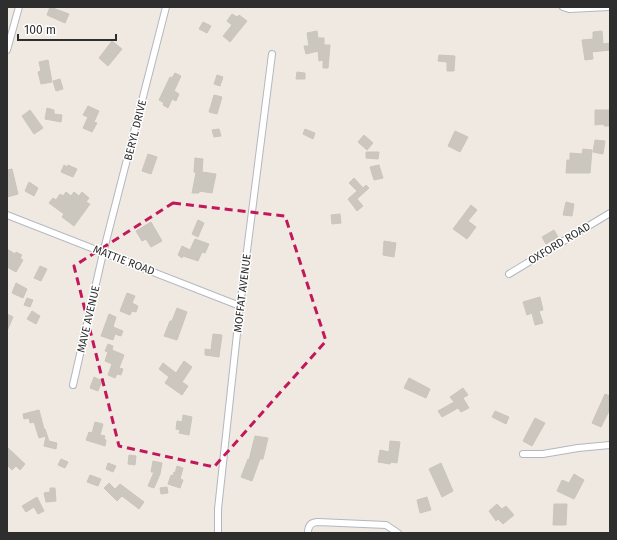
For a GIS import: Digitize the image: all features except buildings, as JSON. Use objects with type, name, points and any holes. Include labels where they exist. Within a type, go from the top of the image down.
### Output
[{"type":"street","points":[[7,50],[19,7]]},
{"type":"street","name":"BERYL DRIVE","points":[[104,253],[166,7]]},
{"type":"street","points":[[563,7],[569,9],[609,7]]},
{"type":"street","name":"MOFFAT AVENUE","points":[[218,533],[218,509],[240,306],[272,54]]},
{"type":"street","name":"OXFORD ROAD","points":[[509,274],[610,213]]},
{"type":"street","name":"MATTIE ROAD","points":[[7,215],[240,306]]},
{"type":"street","name":"MAVE AVENUE","points":[[73,385],[104,253]]},
{"type":"street","points":[[523,454],[543,454],[578,448],[610,445]]},
{"type":"street","points":[[308,532],[312,523],[318,522],[386,525],[398,533]]},
{"type":"highlighted area","points":[[173,203],[285,216],[326,341],[214,467],[119,446],[74,266]]}]
